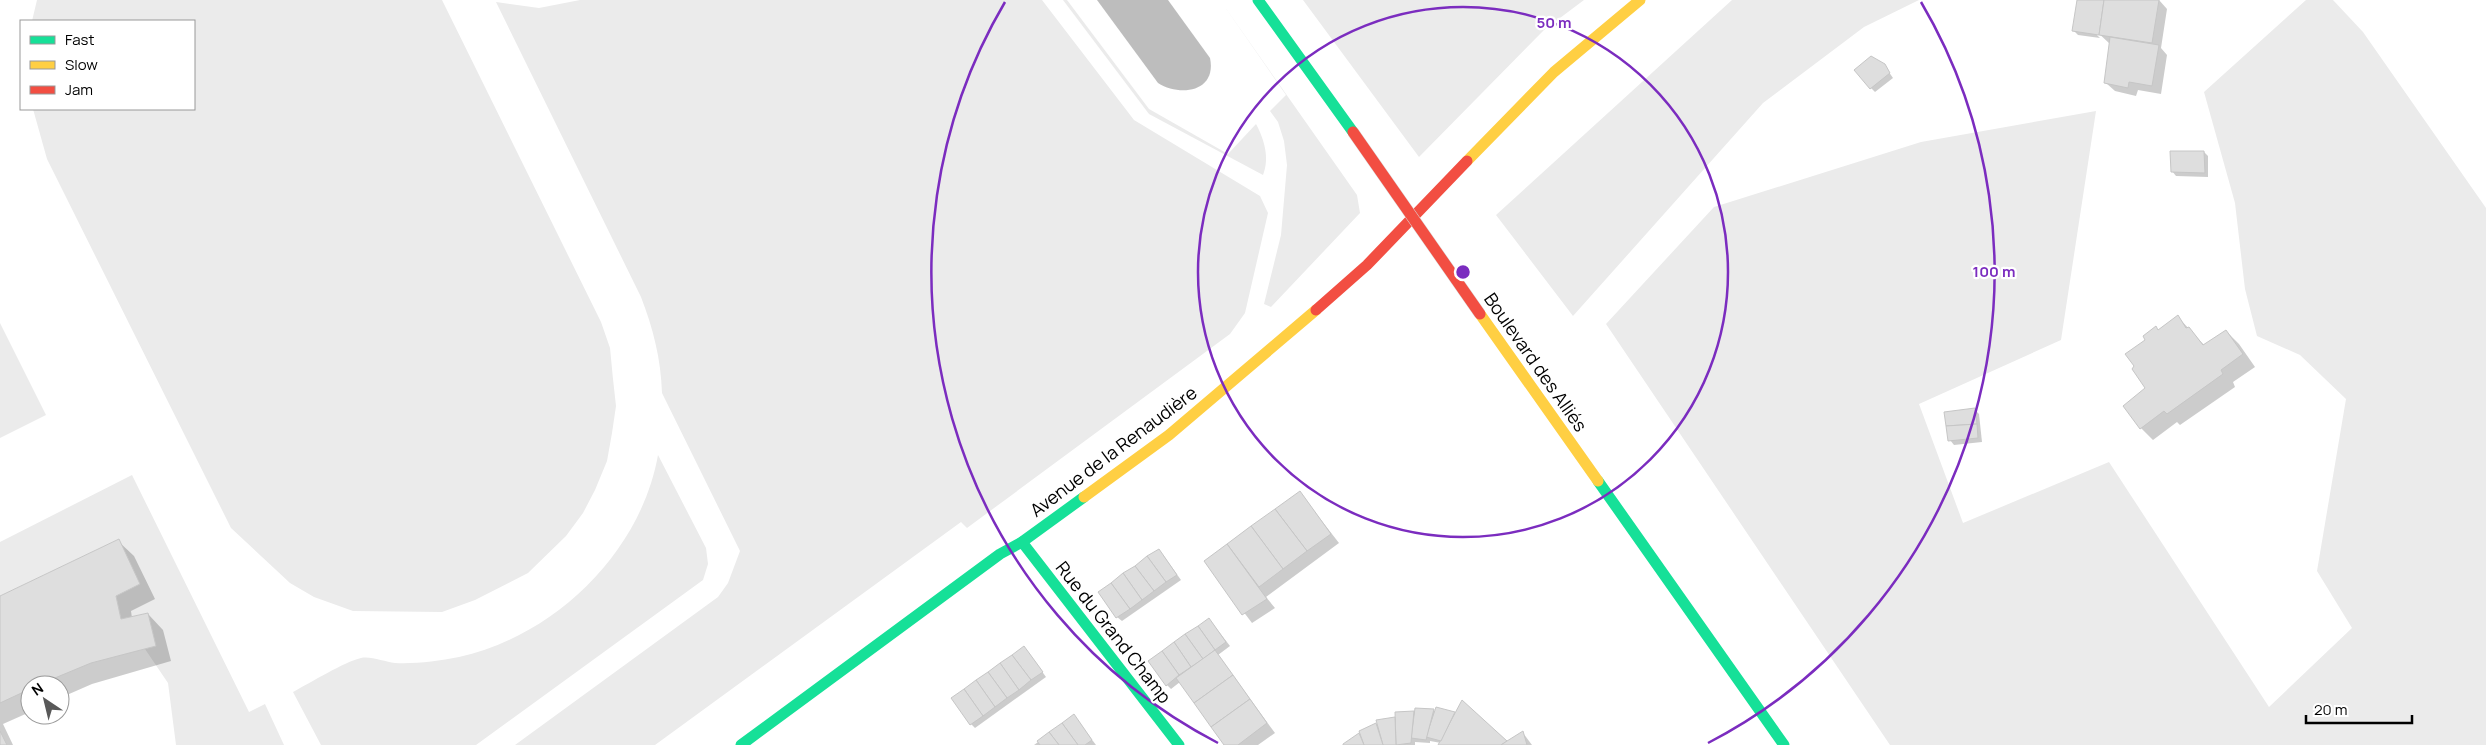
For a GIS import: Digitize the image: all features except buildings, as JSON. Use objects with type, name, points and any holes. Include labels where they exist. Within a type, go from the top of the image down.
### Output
[{"type":"street","name":"Boulevard des Alliés","points":[[1258,0],[1784,745]]},
{"type":"street","name":"Avenue de la Renaudière","points":[[742,745],[1000,554],[1022,542],[1169,435],[1280,342],[1367,265],[1554,72],[1640,0]]},
{"type":"street","name":"Rue du Grand Champ","points":[[1022,542],[1179,745]]},
{"type":"shaded area","points":[[37,0],[442,0],[601,322],[610,348],[616,406],[607,461],[583,513],[566,536],[528,573],[475,600],[442,612],[353,611],[314,597],[290,583],[231,528],[47,159],[33,110],[195,110],[195,20],[32,20]]},
{"type":"shaded area","points":[[580,0],[1042,0],[1134,120],[1260,196],[1268,213],[1245,313],[1230,334],[967,528],[961,522],[655,745],[515,745],[718,597],[728,583],[740,551],[662,393],[656,344],[641,297],[496,2],[539,8]]},
{"type":"shaded area","points":[[1063,0],[1067,0],[1149,109],[1228,154],[1256,124],[1266,155],[1263,175],[1149,114]]},
{"type":"shaded area","points":[[1097,0],[1168,0],[1210,58],[1211,69],[1208,78],[1202,85],[1186,90],[1176,90],[1158,83]]},
{"type":"shaded area","points":[[1220,0],[1357,195],[1360,213],[1271,307],[1264,304],[1281,235],[1287,165],[1284,141],[1278,122],[1270,111],[1286,95]]},
{"type":"shaded area","points":[[1303,0],[1584,0],[1544,30],[1419,157]]},
{"type":"shaded area","points":[[1732,0],[1919,0],[1864,27],[1763,103],[1573,316],[1496,215]]},
{"type":"shaded area","points":[[2306,0],[2333,0],[2363,32],[2486,208],[2486,745],[1890,745],[1606,324],[1714,207],[1921,142],[2096,111],[2061,340],[1919,404],[1963,523],[2109,462],[2269,707],[2352,628],[2317,571],[2346,399],[2300,355],[2257,336],[2245,289],[2235,203],[2204,92]]},
{"type":"shaded area","points":[[0,323],[46,415],[0,438]]},
{"type":"shaded area","points":[[658,455],[706,548],[708,564],[703,580],[476,745],[321,745],[293,692],[336,668],[361,658],[403,663],[427,662],[459,657],[494,646],[528,630],[560,609],[588,584],[613,556],[633,525],[649,491]]},
{"type":"shaded area","points":[[132,475],[249,712],[265,704],[284,745],[176,745],[168,683],[145,649],[156,646],[148,613],[121,619],[116,596],[140,584],[119,539],[0,596],[0,542]]},
{"type":"traffic: fast","points":[[1258,0],[1353,132]]},
{"type":"traffic: fast","points":[[1598,481],[1784,745]]},
{"type":"traffic: fast","points":[[741,745],[1000,554],[1022,542],[1084,497]]},
{"type":"traffic: fast","points":[[1022,542],[1179,745]]},
{"type":"traffic: slow","points":[[1467,161],[1554,72],[1640,0]]},
{"type":"traffic: slow","points":[[1084,497],[1169,435],[1316,310]]},
{"type":"traffic: slow","points":[[1480,314],[1598,481]]},
{"type":"traffic: jam","points":[[1353,132],[1480,314]]},
{"type":"traffic: jam","points":[[1316,310],[1367,265],[1467,161]]}]
